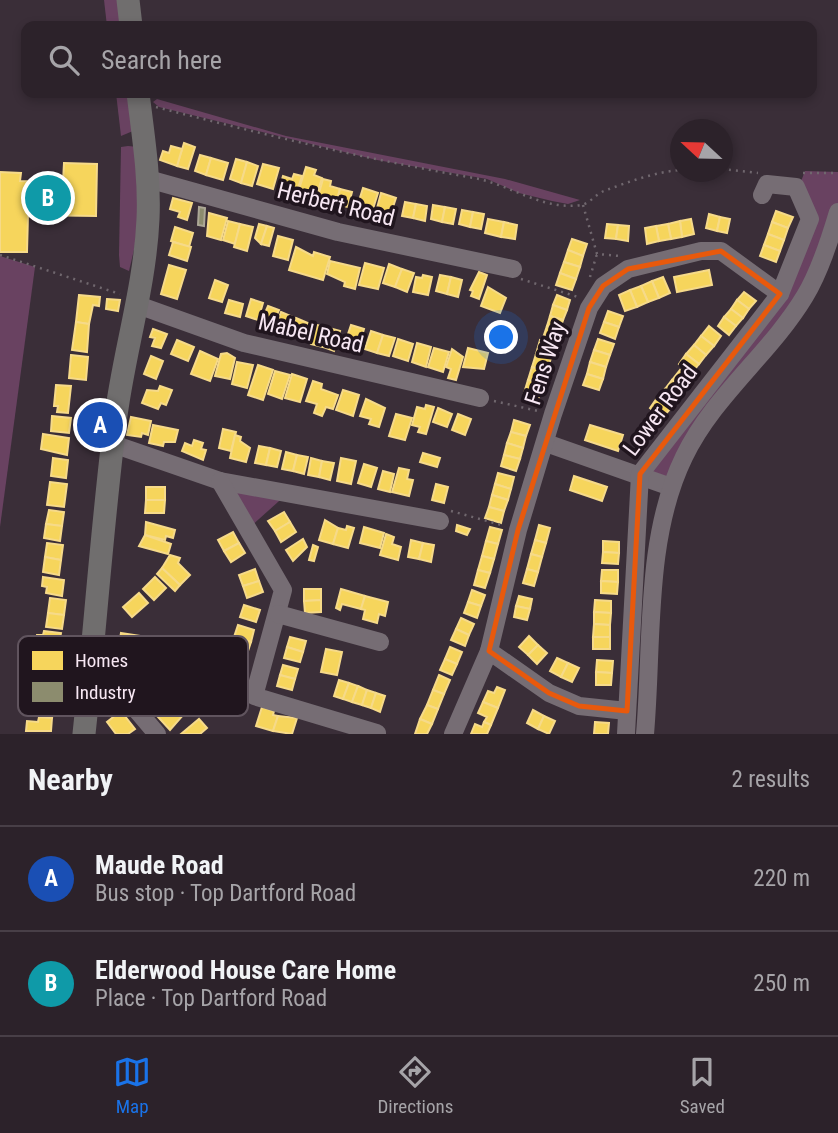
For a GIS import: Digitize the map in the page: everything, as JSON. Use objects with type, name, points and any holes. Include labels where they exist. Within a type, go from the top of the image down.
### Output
[{"type":"main road","points":[[128,0],[130,21]]},
{"type":"main road","points":[[92,636],[96,580],[113,444],[145,253],[148,180],[139,98]]},
{"type":"main road","points":[[84,734],[86,716]]},
{"type":"street","name":"Herbert Road","points":[[148,180],[338,232],[513,269]]},
{"type":"street","name":"Lower Road","points":[[626,734],[640,474],[780,295],[810,219],[796,187],[767,184],[762,195]]},
{"type":"street","name":"Lower Road","points":[[645,734],[657,551],[671,487],[701,426],[807,293],[835,231],[838,212]]},
{"type":"street","name":"Fens Way","points":[[453,734],[489,651],[518,530],[553,414],[592,301],[611,281],[628,269],[701,251],[721,251],[780,295]]},
{"type":"street","name":"Mabel Road","points":[[135,302],[244,343],[483,399]]},
{"type":"street","points":[[546,443],[671,487]]},
{"type":"street","points":[[113,444],[220,481],[440,521]]},
{"type":"street","points":[[220,481],[283,590],[254,696],[377,733]]},
{"type":"street","points":[[278,614],[380,642]]},
{"type":"street","points":[[489,651],[549,693],[579,706],[627,711]]},
{"type":"street","points":[[142,716],[157,734]]},
{"type":"path","points":[[143,98],[311,146],[426,172],[475,178],[557,204],[583,205],[600,192],[670,171]]},
{"type":"path","points":[[733,171],[744,173]]},
{"type":"path","points":[[583,205],[597,254],[636,257],[644,265]]},
{"type":"path","points":[[0,255],[135,302]]},
{"type":"path","points":[[513,269],[512,277],[592,301]]},
{"type":"path","points":[[483,399],[553,414]]},
{"type":"path","points":[[440,521],[447,510],[518,530]]},
{"type":"highlighted area","points":[[721,251],[780,294],[640,474],[627,711],[579,706],[549,693],[489,651],[518,530],[589,308],[603,286],[628,269]]},
{"type":"shaded area","points":[[104,0],[118,0],[121,21],[106,21]]},
{"type":"shaded area","points":[[117,98],[131,98],[133,131],[121,136]]},
{"type":"shaded area","points":[[157,99],[286,136],[505,179],[580,200],[568,204],[552,201],[519,193],[487,179],[377,160],[159,107],[153,102]]},
{"type":"shaded area","points":[[121,147],[139,147],[141,220],[129,271],[120,267],[119,255]]},
{"type":"shaded area","points":[[805,171],[838,172],[838,211],[807,293],[717,401],[671,487],[641,474],[781,295],[812,211],[800,184]]},
{"type":"shaded area","points":[[0,256],[35,267],[0,527]]},
{"type":"shaded area","points":[[220,481],[288,493],[249,528]]},
{"type":"building: Homes","points":[[184,143],[195,147],[188,169],[177,166]]},
{"type":"building: Homes","points":[[171,146],[182,149],[177,166],[160,160],[163,151],[169,153]]},
{"type":"building: Homes","points":[[200,155],[211,158],[206,175],[195,171]]},
{"type":"building: Homes","points":[[211,158],[228,163],[223,180],[206,175]]},
{"type":"building: Homes","points":[[236,159],[247,162],[241,183],[230,179]]},
{"type":"building: Homes","points":[[247,162],[258,166],[252,186],[241,183]]},
{"type":"building: Homes","points":[[64,163],[97,164],[96,216],[28,215],[27,252],[0,252],[0,172],[21,173],[20,181],[63,182]]},
{"type":"building: Homes","points":[[263,164],[279,168],[273,189],[257,184]]},
{"type":"building: Homes","points":[[306,167],[316,170],[314,175],[322,178],[315,201],[306,198],[304,205],[295,202]]},
{"type":"building: Homes","points":[[294,174],[302,176],[295,197],[278,192],[283,176],[292,179]]},
{"type":"building: Homes","points":[[323,179],[331,181],[330,186],[340,189],[336,204],[317,200]]},
{"type":"building: Homes","points":[[363,188],[378,193],[372,212],[357,207]]},
{"type":"building: Homes","points":[[340,189],[352,192],[348,207],[336,204]]},
{"type":"building: Homes","points":[[381,193],[396,198],[391,213],[376,212]]},
{"type":"building: Homes","points":[[173,198],[192,203],[187,220],[178,217],[180,212],[170,209]]},
{"type":"building: Homes","points":[[405,202],[416,204],[413,218],[402,216]]},
{"type":"building: Homes","points":[[416,204],[427,206],[425,221],[413,218]]},
{"type":"building: Homes","points":[[433,205],[445,207],[442,222],[431,219]]},
{"type":"building: Homes","points":[[445,207],[456,209],[453,224],[442,222]]},
{"type":"building: Homes","points":[[462,210],[473,212],[470,227],[459,224]]},
{"type":"building: Homes","points":[[776,211],[793,217],[788,228],[772,222]]},
{"type":"building: Homes","points":[[473,212],[484,214],[481,229],[470,227]]},
{"type":"building: Homes","points":[[209,213],[227,218],[221,240],[207,236]]},
{"type":"building: Homes","points":[[709,214],[720,217],[717,231],[706,228]]},
{"type":"building: Homes","points":[[720,217],[730,219],[727,233],[717,231]]},
{"type":"building: Homes","points":[[488,219],[504,222],[501,237],[485,233]]},
{"type":"building: Homes","points":[[691,219],[694,234],[682,237],[680,221]]},
{"type":"building: Homes","points":[[228,221],[240,224],[235,244],[223,240]]},
{"type":"building: Homes","points":[[680,221],[682,237],[671,239],[668,224]]},
{"type":"building: Homes","points":[[504,222],[517,225],[515,239],[501,237]]},
{"type":"building: Homes","points":[[772,222],[788,228],[784,240],[768,234]]},
{"type":"building: Homes","points":[[240,224],[253,227],[247,251],[234,247]]},
{"type":"building: Homes","points":[[259,224],[267,226],[261,244],[255,238]]},
{"type":"building: Homes","points":[[607,224],[618,225],[616,239],[605,238]]},
{"type":"building: Homes","points":[[668,224],[671,239],[659,241],[656,226]]},
{"type":"building: Homes","points":[[618,225],[629,226],[628,241],[616,239]]},
{"type":"building: Homes","points":[[267,226],[274,228],[269,246],[261,244]]},
{"type":"building: Homes","points":[[656,226],[659,241],[647,244],[645,228]]},
{"type":"building: Homes","points":[[175,227],[193,233],[189,247],[171,241]]},
{"type":"building: Homes","points":[[768,234],[784,240],[780,251],[764,245]]},
{"type":"building: Homes","points":[[278,236],[293,240],[288,260],[273,256]]},
{"type":"building: Homes","points":[[572,239],[587,244],[583,256],[568,250]]},
{"type":"building: Homes","points":[[173,242],[191,247],[187,261],[169,255]]},
{"type":"building: Homes","points":[[764,245],[780,251],[776,262],[760,256]]},
{"type":"building: Homes","points":[[296,247],[313,256],[314,252],[330,257],[323,280],[289,270]]},
{"type":"building: Homes","points":[[568,250],[583,256],[580,267],[564,262]]},
{"type":"building: Homes","points":[[330,261],[360,268],[355,289],[344,286],[345,282],[327,274]]},
{"type":"building: Homes","points":[[564,262],[580,267],[576,279],[560,273]]},
{"type":"building: Homes","points":[[365,263],[384,268],[378,289],[359,285]]},
{"type":"building: Homes","points":[[389,264],[402,269],[395,287],[383,283]]},
{"type":"building: Homes","points":[[169,265],[186,270],[177,299],[161,294]]},
{"type":"building: Homes","points":[[402,269],[414,273],[407,292],[395,287]]},
{"type":"building: Homes","points":[[709,270],[712,285],[677,292],[674,277]]},
{"type":"building: Homes","points":[[479,272],[487,275],[479,299],[471,296],[473,291],[470,290]]},
{"type":"building: Homes","points":[[560,273],[576,279],[572,290],[556,285]]},
{"type":"building: Homes","points":[[423,275],[432,277],[428,295],[413,292],[416,277],[422,278]]},
{"type":"building: Homes","points":[[440,275],[451,277],[447,294],[436,291]]},
{"type":"building: Homes","points":[[451,277],[462,280],[458,297],[447,294]]},
{"type":"building: Homes","points":[[663,277],[670,293],[659,298],[652,281]]},
{"type":"building: Homes","points":[[215,280],[228,285],[222,302],[209,298]]},
{"type":"building: Homes","points":[[652,281],[659,298],[648,302],[641,286]]},
{"type":"building: Homes","points":[[641,286],[648,302],[637,307],[630,290]]},
{"type":"building: Homes","points":[[488,287],[506,298],[500,313],[481,306]]},
{"type":"building: Homes","points":[[630,290],[637,307],[625,311],[619,295]]},
{"type":"building: Homes","points":[[744,292],[756,301],[749,309],[737,300]]},
{"type":"building: Homes","points":[[79,295],[100,297],[99,306],[93,305],[89,324],[76,322]]},
{"type":"building: Homes","points":[[557,295],[570,300],[567,310],[553,305]]},
{"type":"building: Homes","points":[[107,299],[120,300],[118,311],[106,309]]},
{"type":"building: Homes","points":[[251,299],[263,303],[258,320],[246,316]]},
{"type":"building: Homes","points":[[229,300],[243,304],[240,317],[225,313]]},
{"type":"building: Homes","points":[[737,300],[749,309],[743,318],[731,309]]},
{"type":"building: Homes","points":[[553,305],[567,310],[563,320],[550,316]]},
{"type":"building: Homes","points":[[268,306],[279,310],[272,326],[261,322]]},
{"type":"building: Homes","points":[[731,309],[743,318],[736,326],[724,317]]},
{"type":"building: Homes","points":[[608,311],[623,316],[619,327],[604,322]]},
{"type":"building: Homes","points":[[281,312],[293,317],[287,334],[275,329]]},
{"type":"building: Homes","points":[[550,316],[563,320],[560,330],[547,326]]},
{"type":"building: Homes","points":[[724,317],[736,326],[729,335],[718,326]]},
{"type":"building: Homes","points":[[296,318],[308,323],[302,340],[290,335]]},
{"type":"building: Homes","points":[[76,322],[89,324],[87,352],[72,350]]},
{"type":"building: Homes","points":[[604,322],[619,327],[615,339],[600,333]]},
{"type":"building: Homes","points":[[317,325],[329,328],[323,347],[311,344]]},
{"type":"building: Homes","points":[[351,325],[364,329],[358,350],[344,346]]},
{"type":"building: Homes","points":[[547,326],[560,330],[557,340],[544,335]]},
{"type":"building: Homes","points":[[709,326],[721,336],[714,346],[701,336]]},
{"type":"building: Homes","points":[[329,328],[340,331],[334,351],[323,347]]},
{"type":"building: Homes","points":[[153,329],[167,334],[161,348],[152,346],[155,338],[150,337]]},
{"type":"building: Homes","points":[[371,331],[383,335],[377,353],[365,349]]},
{"type":"building: Homes","points":[[383,335],[395,338],[389,356],[377,353]]},
{"type":"building: Homes","points":[[701,336],[714,346],[706,355],[694,345]]},
{"type":"building: Homes","points":[[398,339],[413,344],[408,361],[393,356]]},
{"type":"building: Homes","points":[[598,339],[614,344],[610,355],[594,350]]},
{"type":"building: Homes","points":[[177,340],[194,347],[188,361],[171,354]]},
{"type":"building: Homes","points":[[540,340],[555,345],[551,358],[536,354]]},
{"type":"building: Homes","points":[[417,343],[431,347],[426,367],[412,362]]},
{"type":"building: Homes","points":[[694,345],[706,355],[699,364],[686,354]]},
{"type":"building: Homes","points":[[434,348],[449,352],[443,372],[428,367]]},
{"type":"building: Homes","points":[[468,348],[488,353],[484,369],[463,367]]},
{"type":"building: Homes","points":[[452,349],[463,357],[456,380],[448,378],[451,369],[446,367]]},
{"type":"building: Homes","points":[[594,350],[610,355],[606,367],[590,362]]},
{"type":"building: Homes","points":[[200,351],[218,359],[210,381],[191,374]]},
{"type":"building: Homes","points":[[227,353],[235,358],[230,379],[215,376],[221,354]]},
{"type":"building: Homes","points":[[536,354],[551,358],[547,371],[532,367]]},
{"type":"building: Homes","points":[[686,354],[699,364],[691,374],[679,364]]},
{"type":"building: Homes","points":[[71,355],[88,357],[86,380],[69,378]]},
{"type":"building: Homes","points":[[151,356],[163,361],[156,379],[144,374]]},
{"type":"building: Homes","points":[[237,362],[253,365],[247,388],[232,384]]},
{"type":"building: Homes","points":[[590,362],[606,367],[603,379],[587,374]]},
{"type":"building: Homes","points":[[258,365],[273,370],[263,400],[248,395]]},
{"type":"building: Homes","points":[[532,367],[547,371],[543,384],[528,380]]},
{"type":"building: Homes","points":[[680,370],[693,381],[685,390],[672,380]]},
{"type":"building: Homes","points":[[275,371],[290,375],[282,399],[268,394]]},
{"type":"building: Homes","points":[[292,374],[307,379],[300,402],[285,398]]},
{"type":"building: Homes","points":[[587,374],[603,379],[599,390],[583,385]]},
{"type":"building: Homes","points":[[528,380],[543,384],[539,397],[524,393]]},
{"type":"building: Homes","points":[[672,380],[685,390],[677,399],[665,389]]},
{"type":"building: Homes","points":[[313,381],[322,384],[321,389],[338,395],[333,409],[326,407],[322,416],[314,413],[317,404],[306,401]]},
{"type":"building: Homes","points":[[56,385],[71,386],[68,413],[57,412],[58,406],[54,406]]},
{"type":"building: Homes","points":[[160,386],[172,390],[166,405],[161,403],[158,409],[142,403],[147,390],[158,391]]},
{"type":"building: Homes","points":[[665,389],[677,399],[670,409],[657,398]]},
{"type":"building: Homes","points":[[343,390],[359,395],[353,416],[336,410]]},
{"type":"building: Homes","points":[[657,398],[670,409],[662,418],[650,408]]},
{"type":"building: Homes","points":[[366,399],[385,408],[379,427],[369,424],[371,419],[360,416]]},
{"type":"building: Homes","points":[[426,405],[434,407],[426,434],[418,432],[420,427],[412,425],[417,407],[425,409]]},
{"type":"building: Homes","points":[[438,408],[452,414],[447,427],[433,422]]},
{"type":"building: Homes","points":[[396,414],[412,418],[405,440],[389,436]]},
{"type":"building: Homes","points":[[458,414],[471,419],[465,435],[452,430]]},
{"type":"building: Homes","points":[[52,416],[71,418],[69,433],[51,431]]},
{"type":"building: Homes","points":[[131,417],[151,421],[148,435],[127,435]]},
{"type":"building: Homes","points":[[514,420],[530,425],[526,436],[511,432]]},
{"type":"building: Homes","points":[[153,425],[178,430],[175,442],[164,442],[163,446],[149,443]]},
{"type":"building: Homes","points":[[590,425],[623,435],[618,451],[585,440]]},
{"type":"building: Homes","points":[[223,429],[236,432],[231,451],[219,448]]},
{"type":"building: Homes","points":[[511,432],[526,436],[523,448],[507,443]]},
{"type":"building: Homes","points":[[43,434],[69,438],[67,455],[41,449]]},
{"type":"building: Homes","points":[[235,435],[241,437],[240,441],[250,448],[246,462],[230,458]]},
{"type":"building: Homes","points":[[194,440],[203,443],[201,449],[206,450],[203,460],[182,451],[185,443],[192,446]]},
{"type":"building: Homes","points":[[507,443],[523,448],[520,459],[504,455]]},
{"type":"building: Homes","points":[[259,446],[270,448],[266,465],[255,463]]},
{"type":"building: Homes","points":[[270,448],[281,451],[277,467],[266,465]]},
{"type":"building: Homes","points":[[286,452],[297,455],[293,471],[282,469]]},
{"type":"building: Homes","points":[[423,453],[440,458],[437,467],[420,462]]},
{"type":"building: Homes","points":[[297,455],[308,457],[304,474],[293,471]]},
{"type":"building: Homes","points":[[504,455],[520,459],[516,471],[501,466]]},
{"type":"building: Homes","points":[[53,458],[68,460],[66,478],[51,476]]},
{"type":"building: Homes","points":[[311,458],[322,461],[319,477],[308,475]]},
{"type":"building: Homes","points":[[341,458],[356,461],[351,484],[337,481]]},
{"type":"building: Homes","points":[[322,461],[334,463],[330,480],[319,477]]},
{"type":"building: Homes","points":[[364,464],[377,468],[371,487],[358,483]]},
{"type":"building: Homes","points":[[399,468],[409,470],[407,479],[413,480],[409,496],[392,492]]},
{"type":"building: Homes","points":[[383,471],[394,474],[390,492],[378,489]]},
{"type":"building: Homes","points":[[498,473],[514,477],[511,489],[495,484]]},
{"type":"building: Homes","points":[[574,476],[607,487],[602,501],[570,490]]},
{"type":"building: Homes","points":[[50,482],[67,484],[64,507],[47,505]]},
{"type":"building: Homes","points":[[436,484],[448,487],[444,503],[432,500]]},
{"type":"building: Homes","points":[[495,484],[511,489],[508,500],[492,495]]},
{"type":"building: Homes","points":[[146,487],[165,487],[165,500],[146,500]]},
{"type":"building: Homes","points":[[492,495],[508,500],[504,511],[489,507]]},
{"type":"building: Homes","points":[[146,500],[165,500],[164,513],[145,513]]},
{"type":"building: Homes","points":[[489,507],[504,511],[501,523],[485,518]]},
{"type":"building: Homes","points":[[49,510],[64,512],[62,526],[46,524]]},
{"type":"building: Homes","points":[[284,512],[290,522],[275,531],[268,521]]},
{"type":"building: Homes","points":[[325,520],[338,528],[333,544],[319,540]]},
{"type":"building: Homes","points":[[146,522],[175,530],[173,538],[166,536],[165,540],[145,535]]},
{"type":"building: Homes","points":[[290,522],[296,532],[281,542],[275,531]]},
{"type":"building: Homes","points":[[46,524],[62,526],[60,541],[44,538]]},
{"type":"building: Homes","points":[[457,525],[470,529],[467,535],[456,531]]},
{"type":"building: Homes","points":[[539,525],[550,528],[546,543],[535,540]]},
{"type":"building: Homes","points":[[347,526],[354,528],[348,548],[333,544],[338,528],[346,530]]},
{"type":"building: Homes","points":[[364,527],[384,533],[380,548],[360,543]]},
{"type":"building: Homes","points":[[490,527],[502,530],[498,544],[486,541]]},
{"type":"building: Homes","points":[[233,532],[239,543],[224,551],[218,540]]},
{"type":"building: Homes","points":[[386,534],[394,537],[392,544],[401,547],[398,560],[380,555]]},
{"type":"building: Homes","points":[[145,535],[171,544],[168,554],[139,546]]},
{"type":"building: Homes","points":[[303,539],[307,547],[293,561],[286,550]]},
{"type":"building: Homes","points":[[411,540],[423,543],[419,559],[408,557]]},
{"type":"building: Homes","points":[[535,540],[546,543],[542,557],[531,554]]},
{"type":"building: Homes","points":[[486,541],[498,544],[494,559],[482,556]]},
{"type":"building: Homes","points":[[603,541],[619,542],[619,553],[603,552]]},
{"type":"building: Homes","points":[[47,543],[63,545],[61,560],[45,557]]},
{"type":"building: Homes","points":[[239,543],[245,553],[231,562],[224,551]]},
{"type":"building: Homes","points":[[423,543],[434,545],[431,562],[419,559]]},
{"type":"building: Homes","points":[[313,545],[318,547],[314,561],[309,560]]},
{"type":"building: Homes","points":[[603,552],[619,553],[618,564],[602,563]]},
{"type":"building: Homes","points":[[531,554],[542,557],[538,572],[527,569]]},
{"type":"building: Homes","points":[[170,555],[180,558],[178,563],[190,575],[180,585],[162,568]]},
{"type":"building: Homes","points":[[482,556],[494,559],[490,573],[478,570]]},
{"type":"building: Homes","points":[[45,557],[61,560],[59,575],[43,572]]},
{"type":"building: Homes","points":[[162,568],[180,585],[175,591],[157,574]]},
{"type":"building: Homes","points":[[255,569],[259,581],[243,586],[239,575]]},
{"type":"building: Homes","points":[[527,569],[538,572],[534,586],[523,583]]},
{"type":"building: Homes","points":[[478,570],[490,573],[485,588],[474,585]]},
{"type":"building: Homes","points":[[602,570],[618,570],[618,582],[601,581]]},
{"type":"building: Homes","points":[[43,577],[64,580],[62,596],[46,593],[47,587],[42,586]]},
{"type":"building: Homes","points":[[155,577],[166,588],[154,600],[143,589]]},
{"type":"building: Homes","points":[[259,581],[263,592],[247,598],[243,586]]},
{"type":"building: Homes","points":[[601,581],[618,582],[617,594],[601,593]]},
{"type":"building: Homes","points":[[304,589],[321,589],[321,600],[304,601]]},
{"type":"building: Homes","points":[[341,589],[365,596],[361,609],[342,604],[340,610],[336,608]]},
{"type":"building: Homes","points":[[472,590],[485,595],[481,606],[468,602]]},
{"type":"building: Homes","points":[[139,593],[148,603],[132,617],[123,607]]},
{"type":"building: Homes","points":[[365,596],[388,602],[385,616],[379,614],[377,623],[363,619],[365,610],[361,609]]},
{"type":"building: Homes","points":[[519,596],[532,599],[530,609],[516,606]]},
{"type":"building: Homes","points":[[50,598],[66,600],[64,615],[48,613]]},
{"type":"building: Homes","points":[[321,600],[321,612],[305,613],[304,601]]},
{"type":"building: Homes","points":[[595,600],[611,601],[611,613],[594,612]]},
{"type":"building: Homes","points":[[468,602],[481,606],[477,618],[464,613]]},
{"type":"building: Homes","points":[[244,605],[260,610],[256,622],[240,617]]},
{"type":"building: Homes","points":[[516,606],[530,609],[527,620],[514,617]]},
{"type":"building: Homes","points":[[594,612],[611,613],[610,625],[594,624]]},
{"type":"building: Homes","points":[[48,613],[64,615],[62,629],[46,627]]},
{"type":"building: Homes","points":[[461,618],[474,624],[469,635],[456,629]]},
{"type":"building: Homes","points":[[594,624],[610,625],[610,637],[593,637]]},
{"type":"building: Homes","points":[[238,625],[254,630],[251,642],[248,641],[248,636],[234,636]]},
{"type":"building: Homes","points":[[456,629],[469,635],[465,646],[451,640]]},
{"type":"building: Homes","points":[[44,631],[61,633],[60,636],[37,636],[43,635]]},
{"type":"building: Homes","points":[[121,633],[141,636],[120,636]]},
{"type":"building: Homes","points":[[529,636],[538,645],[528,655],[519,647]]},
{"type":"building: Homes","points":[[290,637],[306,641],[303,652],[287,647]]},
{"type":"building: Homes","points":[[593,637],[610,637],[610,649],[593,649]]},
{"type":"building: Homes","points":[[538,645],[547,653],[537,664],[528,655]]},
{"type":"building: Homes","points":[[287,647],[303,652],[300,662],[284,658]]},
{"type":"building: Homes","points":[[450,647],[462,652],[457,664],[445,659]]},
{"type":"building: Homes","points":[[326,649],[342,652],[337,675],[321,672]]},
{"type":"building: Homes","points":[[557,658],[568,663],[561,677],[550,671]]},
{"type":"building: Homes","points":[[445,659],[457,664],[452,675],[440,670]]},
{"type":"building: Homes","points":[[597,660],[613,661],[612,673],[596,672]]},
{"type":"building: Homes","points":[[568,663],[579,668],[572,682],[561,677]]},
{"type":"building: Homes","points":[[283,665],[298,669],[295,679],[280,675]]},
{"type":"building: Homes","points":[[596,672],[612,673],[611,685],[596,685]]},
{"type":"building: Homes","points":[[280,675],[295,679],[292,690],[277,686]]},
{"type":"building: Homes","points":[[439,675],[450,680],[444,694],[433,690]]},
{"type":"building: Homes","points":[[339,680],[349,683],[343,699],[334,696]]},
{"type":"building: Homes","points":[[349,683],[358,686],[352,702],[343,699]]},
{"type":"building: Homes","points":[[358,686],[367,690],[362,705],[352,702]]},
{"type":"building: Homes","points":[[497,687],[505,690],[498,708],[483,702],[488,691],[494,693]]},
{"type":"building: Homes","points":[[367,690],[376,693],[371,708],[362,705]]},
{"type":"building: Homes","points":[[433,690],[444,694],[438,709],[427,705]]},
{"type":"building: Homes","points":[[376,693],[385,696],[380,712],[371,708]]},
{"type":"building: Homes","points":[[483,702],[498,708],[491,725],[484,722],[487,717],[478,713]]},
{"type":"building: Homes","points":[[427,705],[438,709],[432,724],[420,719]]},
{"type":"building: Homes","points":[[262,707],[274,711],[273,715],[278,716],[273,731],[256,726]]},
{"type":"building: Homes","points":[[533,710],[544,716],[538,729],[527,723]]},
{"type":"building: Homes","points":[[115,716],[125,716],[135,729],[128,734],[116,734],[107,722]]},
{"type":"building: Homes","points":[[160,716],[182,716],[170,730]]},
{"type":"building: Homes","points":[[278,716],[297,718],[292,734],[273,731]]},
{"type":"building: Homes","points":[[544,716],[555,721],[549,734],[538,729]]},
{"type":"building: Homes","points":[[39,717],[52,718],[51,731],[26,731],[27,721],[38,722]]},
{"type":"building: Homes","points":[[199,719],[207,728],[200,734],[181,734]]},
{"type":"building: Homes","points":[[420,719],[432,724],[427,734],[415,734]]},
{"type":"building: Homes","points":[[484,722],[491,725],[487,734],[471,734],[475,724],[482,727]]},
{"type":"building: Homes","points":[[595,722],[609,723],[608,734],[594,734]]},
{"type":"building: Industry","points":[[199,207],[205,208],[204,226],[198,225]]},
{"type":"place","name":"Elderwood House Care Home","points":[[48,198]]},
{"type":"place","name":"Maude Road","points":[[100,425]]}]
